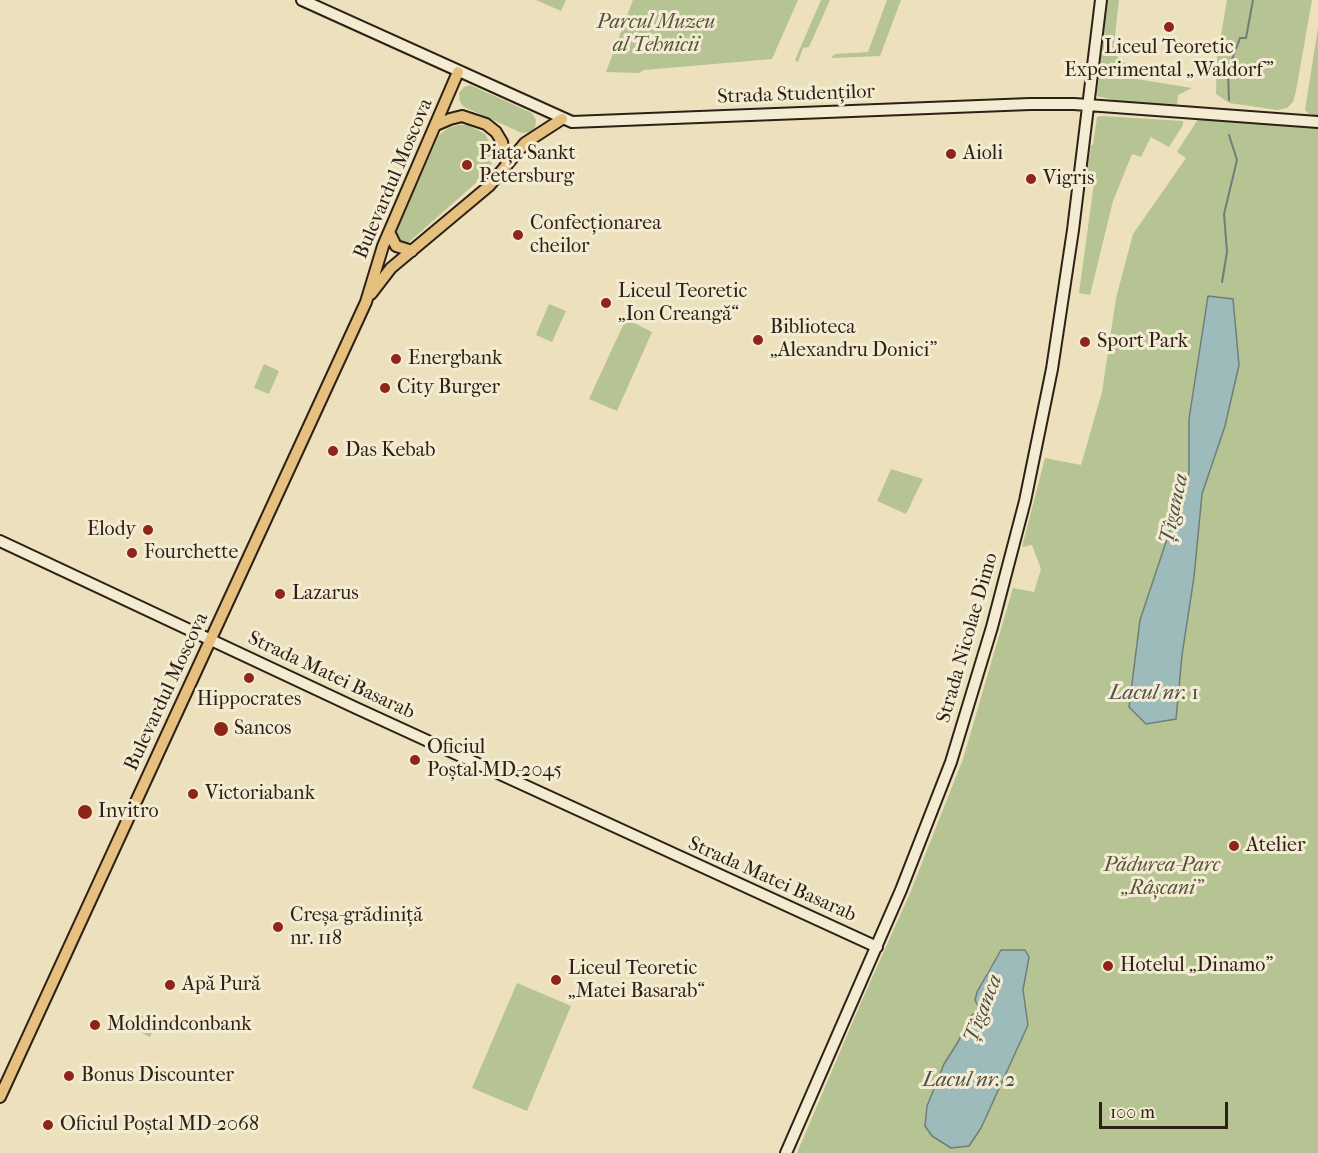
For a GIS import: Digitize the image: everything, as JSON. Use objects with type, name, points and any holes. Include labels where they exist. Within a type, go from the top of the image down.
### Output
[{"type":"main road","name":"Strada Studenților","points":[[302,0],[572,122],[594,123],[1030,104],[1074,104],[1318,122]]},
{"type":"main road","name":"Strada Nicolae Dimo","points":[[786,1153],[877,947],[951,762],[1012,554],[1052,369],[1073,230],[1101,0]]},
{"type":"main road","name":"Bulevardul Moscova","points":[[0,1097],[366,302],[378,259],[458,72]]},
{"type":"main road","points":[[436,125],[450,118],[462,116],[486,124],[496,132],[502,142],[507,165]]},
{"type":"main road","name":"Bulevardul Moscova","points":[[366,302],[385,275],[489,186],[525,143],[562,119]]},
{"type":"main road","points":[[389,232],[396,246],[412,251]]},
{"type":"main road","name":"Strada Matei Basarab","points":[[0,541],[704,869],[877,947]]},
{"type":"green space","points":[[536,0],[566,0],[561,11]]},
{"type":"green space","name":"Parcul Muzeu al Tehnicii","points":[[633,0],[798,0],[772,59],[644,70],[639,73],[606,72]]},
{"type":"green space","points":[[821,0],[830,0],[809,47],[803,48],[798,62],[795,60]]},
{"type":"green space","points":[[887,0],[901,0],[880,56],[831,58],[835,54],[868,52]]},
{"type":"green space","points":[[1107,0],[1119,0],[1113,53],[1131,68],[1130,78],[1192,88],[1178,95],[1177,106],[1123,102],[1097,96]]},
{"type":"green space","points":[[1227,0],[1312,0],[1296,91],[1293,102],[1287,108],[1278,110],[1229,103],[1216,94],[1217,58]]},
{"type":"green space","points":[[1318,28],[1318,116],[1309,114],[1305,110]]},
{"type":"green space","points":[[470,85],[532,113],[536,120],[535,128],[530,132],[522,133],[464,107],[460,102],[459,93],[464,87]]},
{"type":"green space","points":[[1097,117],[1183,121],[1183,125],[1169,147],[1151,137],[1141,157],[1132,154],[1113,201],[1090,295],[1079,293],[1095,176],[1087,174]]},
{"type":"green space","name":"Pădurea-Parc „Râșcani”","points":[[1198,119],[1318,128],[1318,1153],[797,1153],[910,893],[963,759],[1013,588],[1034,592],[1041,569],[1032,545],[1022,547],[1045,458],[1081,465],[1102,392],[1116,298],[1133,234],[1186,158],[1177,152]],"holes":[[[1208,296],[1233,299],[1239,365],[1225,426],[1202,494],[1176,718],[1140,620],[1189,473],[1189,419]],[[1001,950],[1025,950],[1028,957],[1023,990],[1028,1025],[1013,1059],[1003,1076],[944,1064],[958,1042],[969,1017],[980,1010],[986,974]]]},
{"type":"green space","points":[[468,125],[485,134],[493,149],[491,167],[409,242],[400,243],[395,237],[396,232],[439,135],[448,128]]},
{"type":"green space","points":[[549,304],[566,311],[552,342],[536,335]]},
{"type":"green space","points":[[626,319],[652,332],[617,411],[589,399]]},
{"type":"green space","points":[[264,364],[279,371],[269,394],[254,388]]},
{"type":"green space","points":[[891,469],[923,479],[906,514],[877,501]]},
{"type":"green space","points":[[517,983],[571,1006],[527,1111],[472,1088]]},
{"type":"green space","points":[[142,1015],[157,1022],[150,1037],[135,1029]]},
{"type":"water","name":"Lacul nr. 1","points":[[1208,296],[1233,299],[1239,365],[1225,426],[1202,494],[1176,719],[1146,724],[1129,707],[1140,620],[1189,473],[1189,419]]},
{"type":"water","name":"Lacul nr. 2","points":[[1001,950],[1025,950],[1029,957],[1023,990],[1028,1025],[981,1128],[969,1146],[951,1148],[932,1136],[925,1126],[927,1106],[944,1064],[958,1042],[969,1017],[980,1010],[975,1000],[977,992]]},
{"type":"waterway","name":"Țîganca","points":[[1229,100],[1228,71],[1240,38],[1246,38],[1253,0]]},
{"type":"waterway","name":"Țîganca","points":[[1222,282],[1227,252],[1224,214],[1237,160],[1229,135]]},
{"type":"place","name":"Liceul Teoretic Experimental „Waldorf”","points":[[1169,27]]},
{"type":"place","name":"Aioli","points":[[951,154]]},
{"type":"place","name":"Piața Sankt Petersburg","points":[[467,165]]},
{"type":"place","name":"Vigris","points":[[1031,179]]},
{"type":"place","name":"Confecționarea cheilor","points":[[518,235]]},
{"type":"place","name":"Liceul Teoretic „Ion Creangă“","points":[[606,303]]},
{"type":"place","name":"Biblioteca „Alexandru Donici”","points":[[758,340]]},
{"type":"place","name":"Sport Park","points":[[1085,342]]},
{"type":"place","name":"Energbank","points":[[396,359]]},
{"type":"place","name":"City Burger","points":[[385,388]]},
{"type":"place","name":"Das Kebab","points":[[333,451]]},
{"type":"place","name":"Elody","points":[[148,530]]},
{"type":"place","name":"Fourchette","points":[[132,553]]},
{"type":"place","name":"Lazarus","points":[[280,594]]},
{"type":"place","name":"Hippocrates","points":[[249,678]]},
{"type":"place","name":"Sancos","points":[[221,729]]},
{"type":"place","name":"Oficiul Poștal MD-2045","points":[[415,760]]},
{"type":"place","name":"Victoriabank","points":[[193,794]]},
{"type":"place","name":"Invitro","points":[[85,812]]},
{"type":"place","name":"Atelier","points":[[1234,846]]},
{"type":"place","name":"Creșa-grădiniță nr. 118","points":[[278,927]]},
{"type":"place","name":"Hotelul „Dinamo”","points":[[1108,966]]},
{"type":"place","name":"Liceul Teoretic „Matei Basarab“","points":[[556,980]]},
{"type":"place","name":"Apă Pură","points":[[170,985]]},
{"type":"place","name":"Moldindconbank","points":[[95,1025]]},
{"type":"place","name":"Bonus Discounter","points":[[69,1076]]},
{"type":"place","name":"Oficiul Poștal MD-2068","points":[[48,1125]]}]
